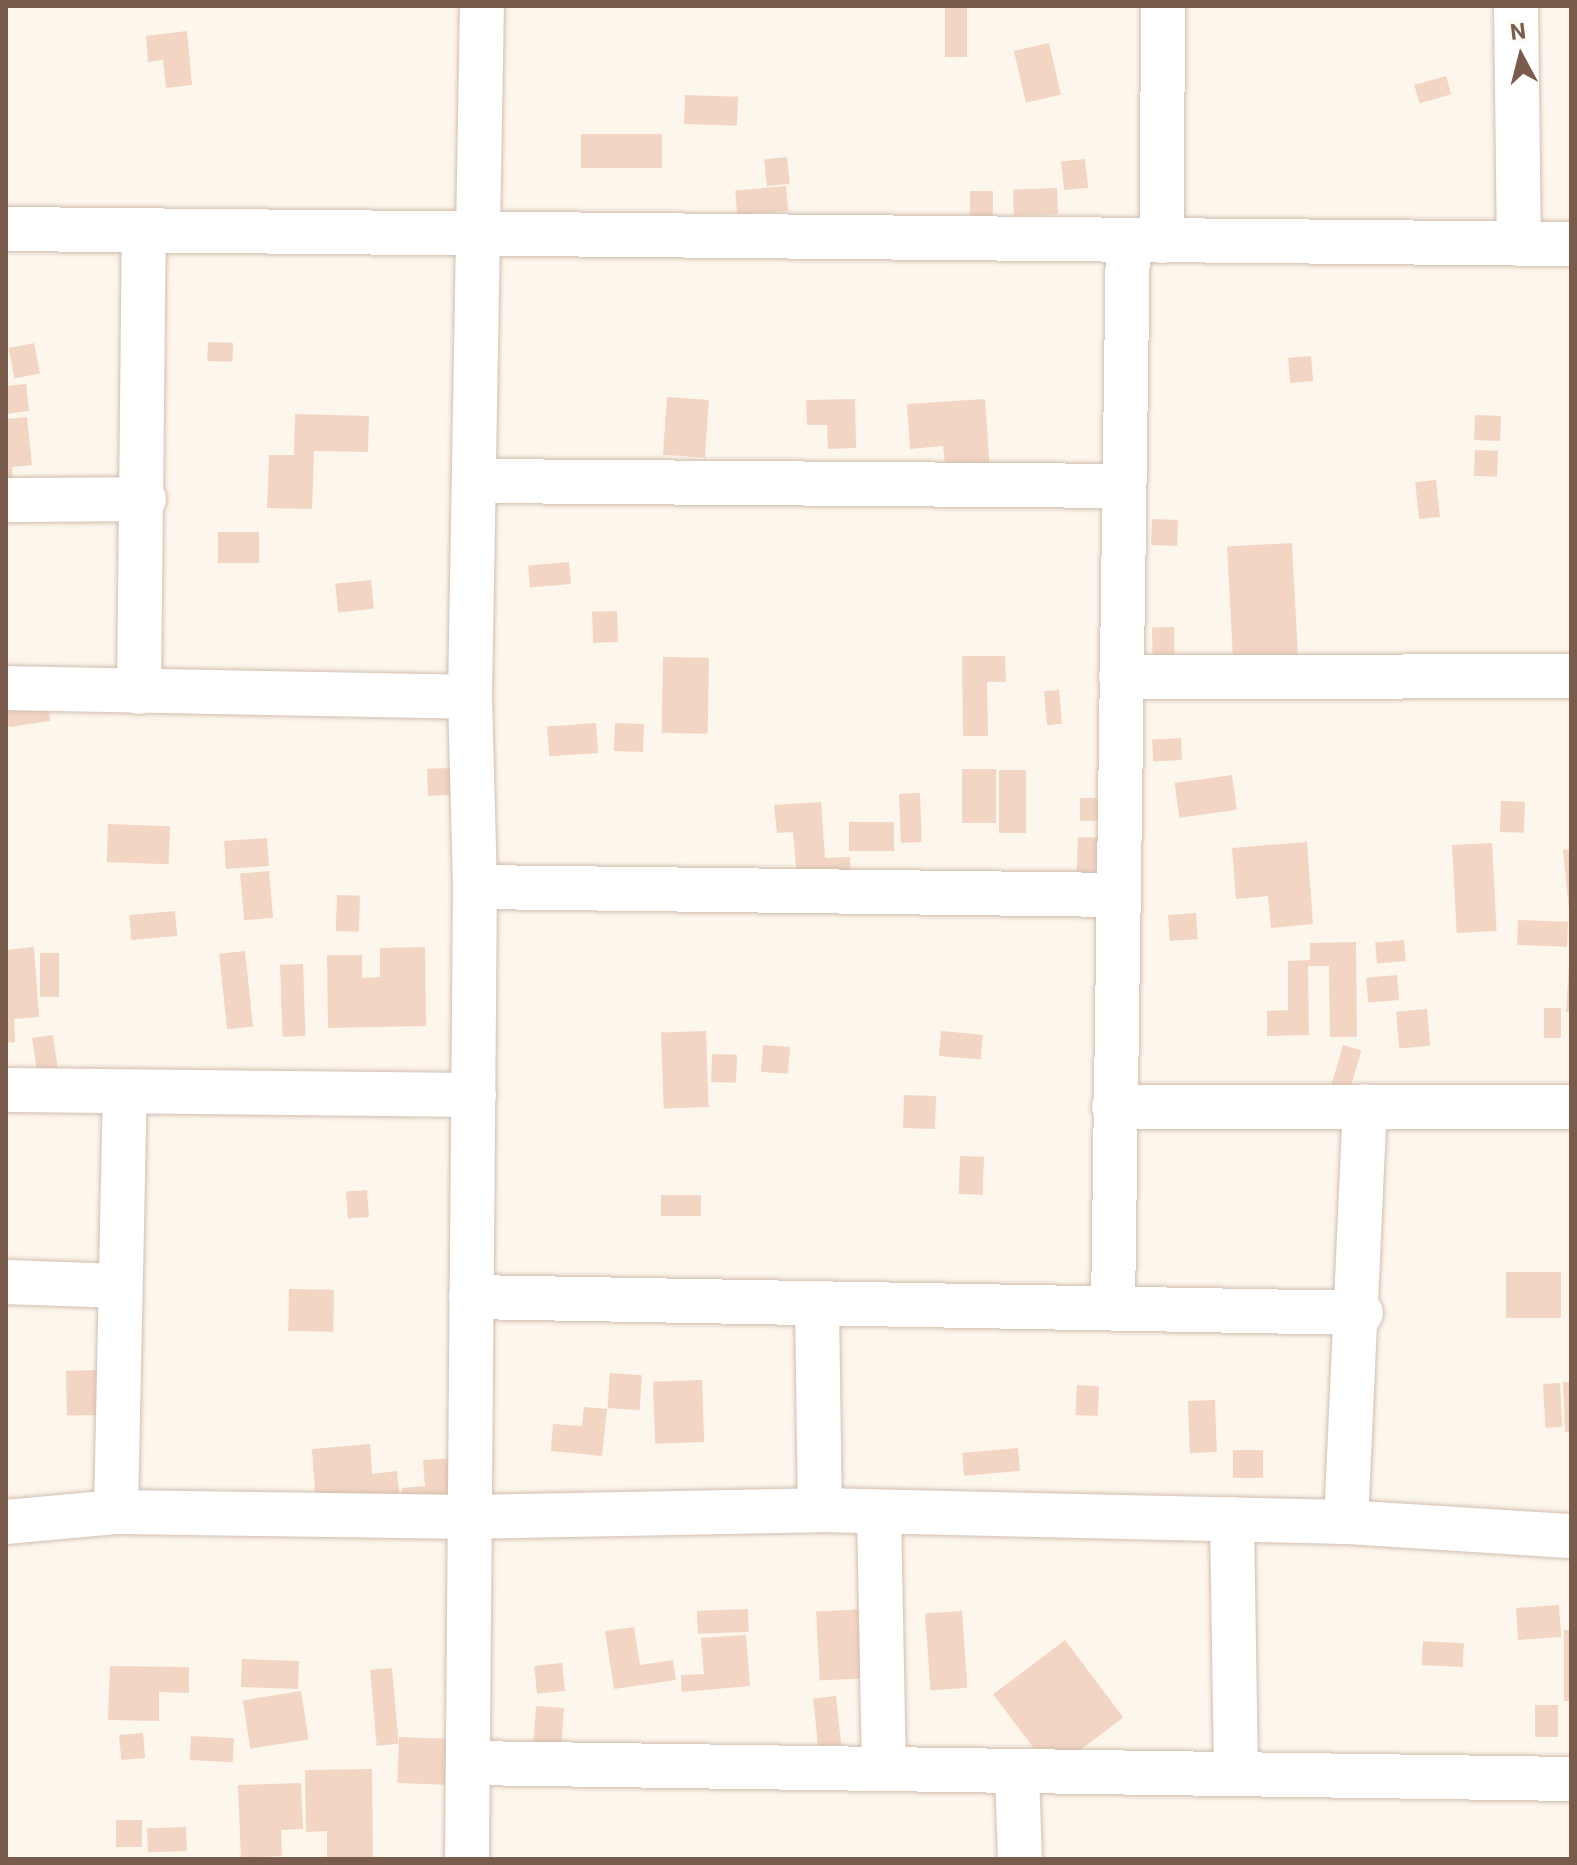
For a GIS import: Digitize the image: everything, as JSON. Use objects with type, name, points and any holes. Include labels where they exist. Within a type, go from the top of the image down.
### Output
[{"type":"street","points":[[467,1859],[475,887],[470,697],[478,481],[482,6]]},
{"type":"street","points":[[1113,1308],[1124,486],[1163,6]]},
{"type":"street","points":[[1516,6],[1519,244]]},
{"type":"street","points":[[6,229],[1571,244]]},
{"type":"street","points":[[139,692],[144,499],[144,230]]},
{"type":"street","points":[[478,481],[1124,486]]},
{"type":"street","points":[[6,500],[144,499]]},
{"type":"street","points":[[1121,677],[1571,676]]},
{"type":"street","points":[[6,688],[470,697]]},
{"type":"street","points":[[475,887],[1117,895]]},
{"type":"street","points":[[6,1090],[125,1094],[474,1095]]},
{"type":"street","points":[[116,1512],[125,1094]]},
{"type":"street","points":[[1346,1522],[1361,1313],[1365,1106]]},
{"type":"street","points":[[1114,1107],[1571,1107]]},
{"type":"street","points":[[6,1282],[120,1286]]},
{"type":"street","points":[[471,1297],[1361,1313]]},
{"type":"street","points":[[817,1303],[820,1510]]},
{"type":"street","points":[[6,1522],[116,1512],[470,1517],[820,1510],[1346,1522],[1571,1536]]},
{"type":"street","points":[[879,1512],[884,1768]]},
{"type":"street","points":[[1232,1519],[1236,1772]]},
{"type":"street","points":[[468,1763],[884,1768],[1017,1774],[1236,1772],[1571,1779]]},
{"type":"street","points":[[1017,1774],[1020,1859]]},
{"type":"building","points":[[945,6],[967,6],[967,57],[945,57]]},
{"type":"building","points":[[187,31],[192,85],[166,88],[163,60],[148,62],[146,36]]},
{"type":"building","points":[[1049,43],[1061,95],[1026,103],[1014,51]]},
{"type":"building","points":[[1446,76],[1451,94],[1420,103],[1414,85]]},
{"type":"building","points":[[685,95],[738,97],[737,126],[684,124]]},
{"type":"building","points":[[581,134],[662,134],[662,168],[581,168]]},
{"type":"building","points":[[787,157],[790,184],[767,186],[764,159]]},
{"type":"building","points":[[1085,159],[1088,188],[1064,190],[1061,162]]},
{"type":"building","points":[[786,186],[788,211],[737,215],[735,190]]},
{"type":"building","points":[[1057,188],[1058,214],[1014,216],[1013,190]]},
{"type":"building","points":[[970,191],[993,191],[993,216],[970,216]]},
{"type":"building","points":[[208,342],[233,343],[232,362],[207,361]]},
{"type":"building","points":[[34,343],[40,373],[14,378],[8,348]]},
{"type":"building","points":[[1311,356],[1313,381],[1290,383],[1288,358]]},
{"type":"building","points":[[26,384],[29,411],[6,414],[6,386]]},
{"type":"building","points":[[667,397],[709,400],[705,458],[663,455]]},
{"type":"building","points":[[855,399],[856,448],[828,449],[827,425],[807,425],[806,400]]},
{"type":"building","points":[[985,399],[990,472],[946,475],[943,446],[910,449],[907,404]]},
{"type":"building","points":[[295,414],[369,416],[368,452],[314,451],[312,509],[267,508],[269,455],[294,455]]},
{"type":"building","points":[[1475,415],[1501,416],[1500,441],[1474,440]]},
{"type":"building","points":[[27,417],[32,465],[12,467],[15,506],[6,506],[6,419]]},
{"type":"building","points":[[1475,450],[1498,451],[1497,477],[1474,476]]},
{"type":"building","points":[[1436,480],[1440,517],[1419,519],[1415,482]]},
{"type":"building","points":[[1152,519],[1178,520],[1177,546],[1151,545]]},
{"type":"building","points":[[218,532],[259,532],[259,563],[218,563]]},
{"type":"building","points":[[1292,543],[1300,691],[1235,694],[1227,546]]},
{"type":"building","points":[[569,562],[571,584],[530,587],[528,566]]},
{"type":"building","points":[[371,580],[374,609],[338,613],[335,584]]},
{"type":"building","points":[[617,611],[618,642],[593,643],[592,612]]},
{"type":"building","points":[[1152,627],[1174,627],[1175,683],[1153,683]]},
{"type":"building","points":[[962,656],[1005,656],[1006,682],[987,682],[988,736],[963,736]]},
{"type":"building","points":[[663,657],[709,658],[708,734],[662,733]]},
{"type":"building","points":[[1059,690],[1062,724],[1047,725],[1044,691]]},
{"type":"building","points":[[47,701],[50,721],[9,727],[6,707]]},
{"type":"building","points":[[596,723],[598,753],[549,756],[547,726]]},
{"type":"building","points":[[615,723],[644,724],[643,752],[614,751]]},
{"type":"building","points":[[1181,738],[1182,760],[1153,761],[1152,740]]},
{"type":"building","points":[[451,768],[452,795],[428,796],[427,769]]},
{"type":"building","points":[[962,769],[996,769],[996,823],[962,823]]},
{"type":"building","points":[[999,770],[1026,770],[1026,833],[999,833]]},
{"type":"building","points":[[1232,775],[1237,810],[1179,818],[1175,783]]},
{"type":"building","points":[[920,793],[922,842],[901,843],[899,794]]},
{"type":"building","points":[[1080,798],[1106,798],[1106,821],[1080,821]]},
{"type":"building","points":[[1501,801],[1525,802],[1524,833],[1500,832]]},
{"type":"building","points":[[821,802],[825,858],[850,857],[851,883],[797,877],[793,832],[777,833],[774,805]]},
{"type":"building","points":[[849,822],[894,822],[894,851],[849,851]]},
{"type":"building","points":[[108,824],[170,826],[169,864],[107,862]]},
{"type":"building","points":[[1078,837],[1102,838],[1100,901],[1076,900]]},
{"type":"building","points":[[267,838],[269,866],[226,869],[224,841]]},
{"type":"building","points":[[1307,842],[1313,924],[1271,928],[1268,896],[1236,899],[1232,848]]},
{"type":"building","points":[[1492,843],[1497,931],[1457,933],[1452,845]]},
{"type":"building","points":[[1571,849],[1571,910],[1569,910],[1563,850]]},
{"type":"building","points":[[269,871],[273,918],[244,920],[240,874]]},
{"type":"building","points":[[337,895],[360,896],[359,932],[336,931]]},
{"type":"building","points":[[175,911],[177,936],[131,940],[129,915]]},
{"type":"building","points":[[1196,913],[1198,939],[1170,941],[1168,915]]},
{"type":"building","points":[[1518,920],[1568,922],[1567,947],[1517,945]]},
{"type":"building","points":[[1404,940],[1406,961],[1377,963],[1375,943]]},
{"type":"building","points":[[1356,942],[1357,1037],[1330,1037],[1329,966],[1308,966],[1309,1035],[1267,1036],[1267,1011],[1288,1010],[1288,961],[1310,960],[1310,943]]},
{"type":"building","points":[[34,947],[39,1017],[14,1019],[15,1042],[6,1043],[6,950]]},
{"type":"building","points":[[425,947],[426,1026],[328,1028],[327,955],[362,955],[362,978],[380,977],[380,948]]},
{"type":"building","points":[[245,951],[253,1027],[227,1029],[219,954]]},
{"type":"building","points":[[40,953],[59,953],[59,997],[40,997]]},
{"type":"building","points":[[303,964],[306,1036],[283,1037],[280,965]]},
{"type":"building","points":[[1569,965],[1571,1012],[1566,1012]]},
{"type":"building","points":[[1397,975],[1399,1000],[1368,1003],[1366,978]]},
{"type":"building","points":[[1544,1008],[1561,1008],[1561,1038],[1544,1038]]},
{"type":"building","points":[[1427,1009],[1430,1046],[1399,1049],[1396,1012]]},
{"type":"building","points":[[706,1031],[709,1107],[664,1109],[661,1033]]},
{"type":"building","points":[[941,1031],[983,1035],[981,1060],[939,1056]]},
{"type":"building","points":[[53,1035],[58,1071],[37,1074],[32,1038]]},
{"type":"building","points":[[763,1045],[790,1047],[788,1074],[761,1072]]},
{"type":"building","points":[[1343,1045],[1361,1050],[1349,1092],[1331,1086]]},
{"type":"building","points":[[712,1054],[737,1055],[736,1083],[711,1082]]},
{"type":"building","points":[[904,1095],[936,1096],[935,1129],[903,1128]]},
{"type":"building","points":[[960,1156],[984,1157],[983,1195],[959,1194]]},
{"type":"building","points":[[367,1190],[369,1217],[348,1218],[346,1191]]},
{"type":"building","points":[[661,1195],[701,1195],[701,1216],[661,1216]]},
{"type":"building","points":[[1506,1272],[1561,1272],[1561,1318],[1506,1318]]},
{"type":"building","points":[[289,1289],[334,1290],[333,1332],[288,1331]]},
{"type":"building","points":[[102,1370],[103,1415],[67,1416],[66,1371]]},
{"type":"building","points":[[610,1373],[642,1375],[639,1410],[608,1408]]},
{"type":"building","points":[[702,1380],[704,1442],[655,1444],[653,1382]]},
{"type":"building","points":[[1563,1382],[1571,1382],[1571,1432],[1565,1432]]},
{"type":"building","points":[[1560,1383],[1562,1427],[1545,1428],[1543,1384]]},
{"type":"building","points":[[1077,1385],[1099,1386],[1097,1416],[1075,1415]]},
{"type":"building","points":[[1215,1400],[1217,1452],[1190,1453],[1188,1401]]},
{"type":"building","points":[[584,1407],[607,1409],[602,1456],[551,1451],[553,1424],[582,1426]]},
{"type":"building","points":[[370,1444],[372,1474],[397,1471],[401,1511],[317,1518],[312,1449]]},
{"type":"building","points":[[1018,1448],[1020,1471],[964,1476],[962,1453]]},
{"type":"building","points":[[1233,1450],[1263,1450],[1263,1478],[1233,1478]]},
{"type":"building","points":[[456,1458],[461,1511],[404,1516],[402,1488],[425,1486],[423,1460]]},
{"type":"building","points":[[1559,1605],[1561,1637],[1518,1640],[1516,1608]]},
{"type":"building","points":[[884,1608],[888,1677],[820,1680],[816,1612]]},
{"type":"building","points":[[748,1609],[749,1632],[698,1634],[697,1611]]},
{"type":"building","points":[[962,1611],[967,1688],[930,1690],[925,1614]]},
{"type":"building","points":[[634,1627],[640,1665],[673,1660],[676,1680],[614,1689],[605,1631]]},
{"type":"building","points":[[1564,1630],[1571,1630],[1571,1701],[1564,1701]]},
{"type":"building","points":[[746,1635],[750,1686],[682,1692],[681,1675],[704,1674],[701,1638]]},
{"type":"building","points":[[1065,1640],[1123,1717],[1051,1772],[993,1694]]},
{"type":"building","points":[[1423,1641],[1464,1643],[1463,1667],[1422,1665]]},
{"type":"building","points":[[242,1659],[299,1661],[298,1689],[241,1687]]},
{"type":"building","points":[[562,1663],[565,1691],[537,1694],[534,1666]]},
{"type":"building","points":[[110,1666],[189,1667],[189,1693],[159,1692],[159,1721],[108,1720]]},
{"type":"building","points":[[392,1668],[399,1744],[377,1746],[370,1670]]},
{"type":"building","points":[[301,1691],[309,1739],[250,1749],[243,1700]]},
{"type":"building","points":[[836,1696],[844,1771],[821,1773],[813,1698]]},
{"type":"building","points":[[1535,1705],[1558,1705],[1558,1737],[1535,1737]]},
{"type":"building","points":[[536,1706],[564,1708],[561,1749],[533,1747]]},
{"type":"building","points":[[143,1733],[145,1758],[121,1760],[119,1735]]},
{"type":"building","points":[[191,1736],[234,1738],[233,1762],[190,1760]]},
{"type":"building","points":[[399,1737],[447,1739],[445,1785],[397,1783]]},
{"type":"building","points":[[372,1769],[373,1859],[327,1859],[327,1831],[306,1832],[305,1770]]},
{"type":"building","points":[[301,1783],[303,1829],[281,1830],[282,1856],[241,1858],[238,1785]]},
{"type":"building","points":[[116,1820],[142,1820],[142,1847],[116,1847]]},
{"type":"building","points":[[186,1827],[187,1851],[148,1852],[147,1828]]}]
